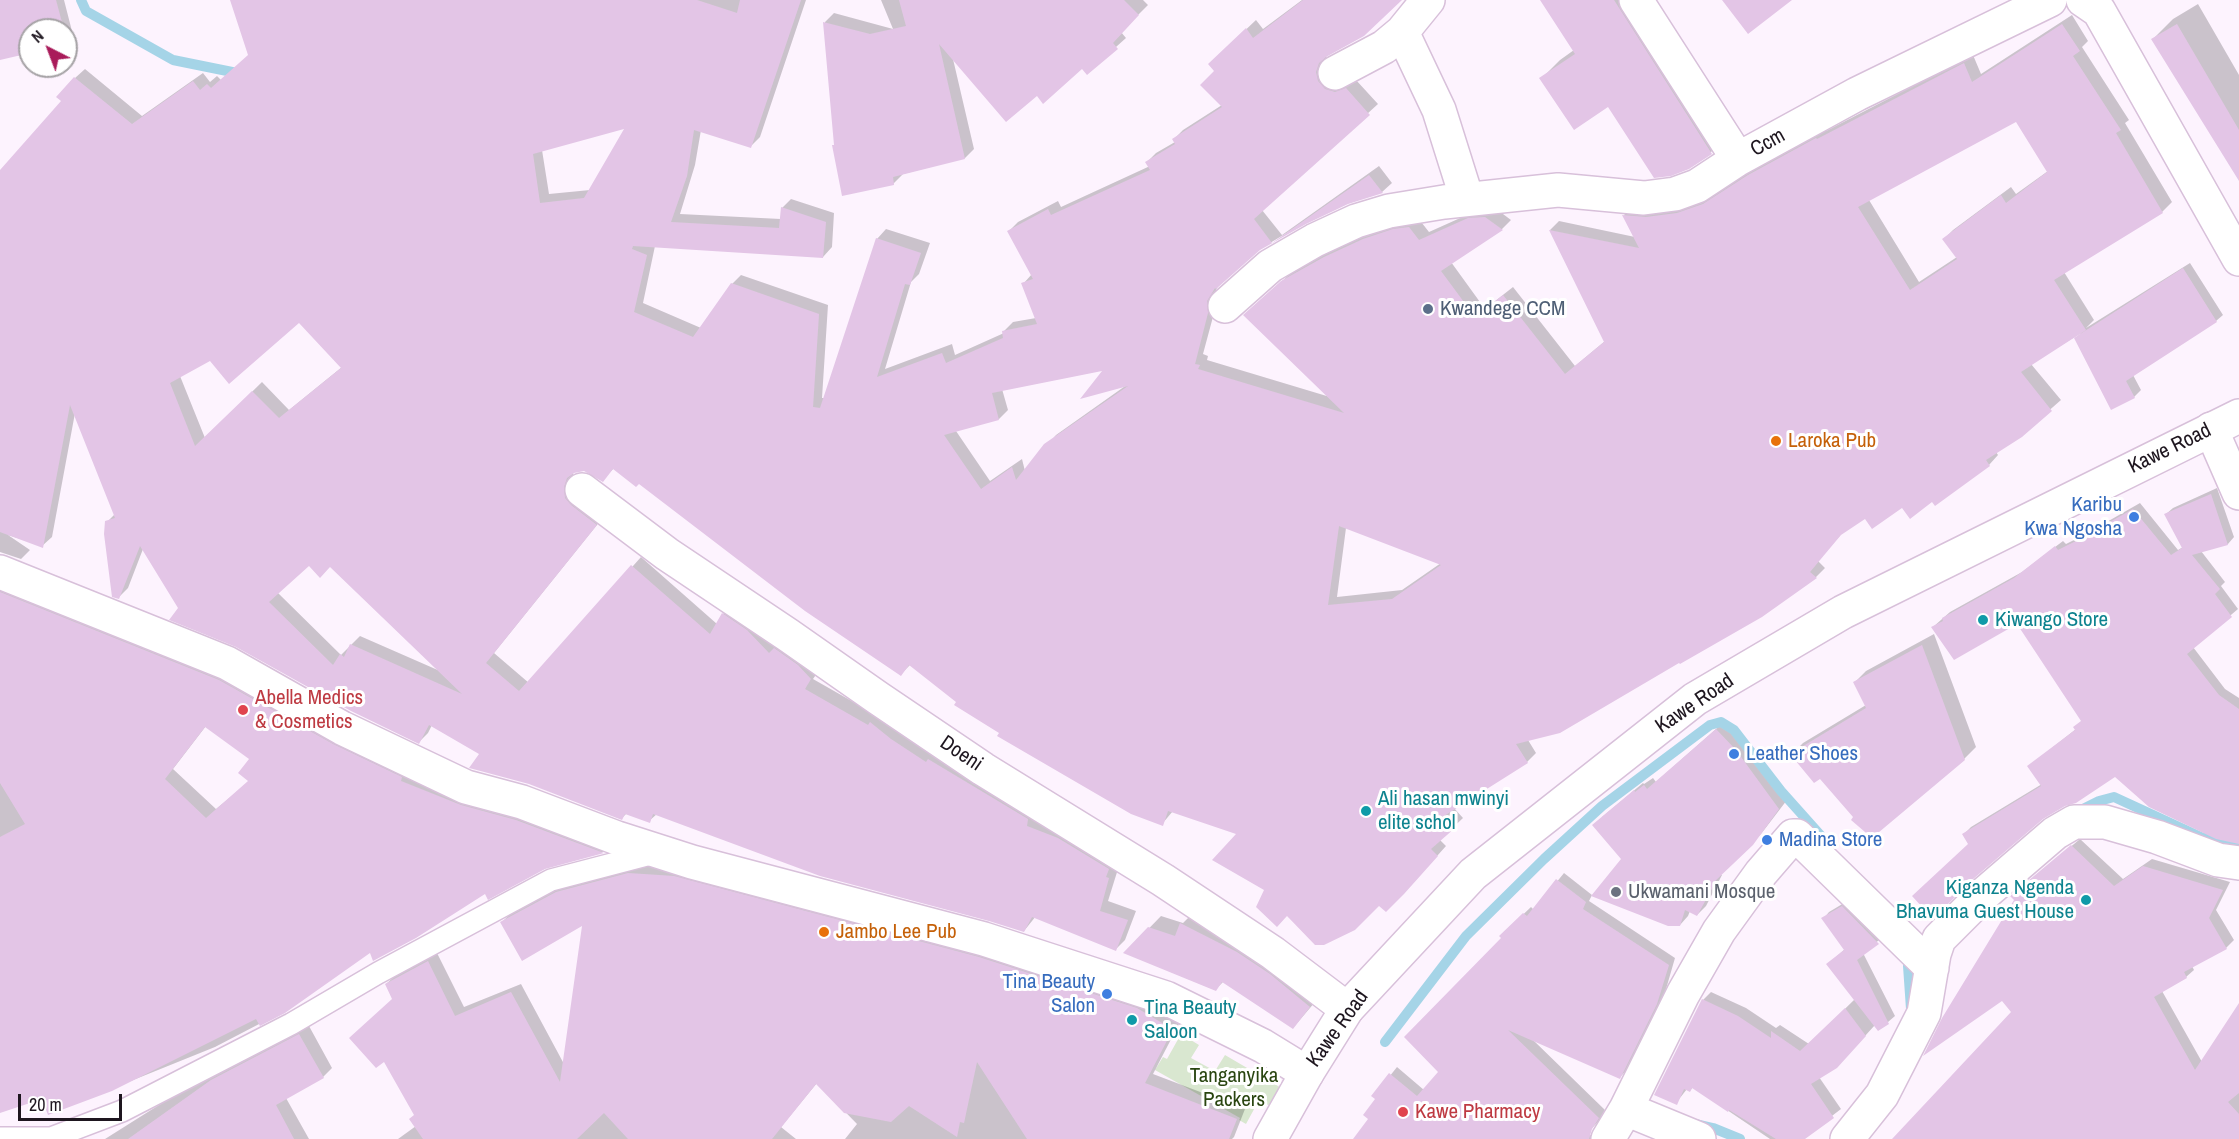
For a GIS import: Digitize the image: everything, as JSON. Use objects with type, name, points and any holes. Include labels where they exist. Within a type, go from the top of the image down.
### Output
[{"type":"street","points":[[1335,73],[1384,47],[1402,32],[1428,0]]},
{"type":"street","points":[[1636,0],[1738,159]]},
{"type":"street","name":"Ccm","points":[[1225,306],[1270,267],[1315,240],[1356,220],[1389,211],[1467,199],[1558,190],[1644,198],[1676,194],[1697,186],[1738,159],[1857,94],[2050,0]]},
{"type":"street","points":[[2083,0],[2099,11],[2239,259]]},
{"type":"street","points":[[1402,32],[1439,110],[1467,199]]},
{"type":"street","points":[[2225,422],[2239,493]]},
{"type":"street","name":"Kawe Road","points":[[1270,1139],[1307,1072],[1347,1009],[1473,874],[1695,699],[1843,612],[2225,422]]},
{"type":"street","name":"Doeni","points":[[582,490],[667,554],[878,698],[983,769],[1173,886],[1273,953],[1347,1009]]},
{"type":"street","points":[[0,572],[227,663],[342,728],[466,787],[522,802],[617,838],[692,862],[984,939],[1166,998],[1263,1046],[1307,1072]]},
{"type":"street","points":[[1847,1139],[1882,1095],[1924,1013],[1934,954],[1939,939],[2055,833],[2074,822],[2105,822],[2157,837],[2218,860],[2239,863]]},
{"type":"street","points":[[1608,1139],[1626,1109],[1683,994],[1719,932],[1761,873],[1793,836],[1797,836],[1932,968]]},
{"type":"street","points":[[1626,1109],[1699,1139]]},
{"type":"lane","points":[[0,1138],[50,1139],[122,1111],[208,1069],[551,880],[659,851]]},
{"type":"green space","name":"Tanganyika Packers","points":[[1181,1034],[1199,1045],[1191,1058],[1215,1071],[1225,1055],[1283,1089],[1272,1107],[1259,1100],[1246,1124],[1239,1120],[1240,1118],[1155,1070],[1163,1057],[1167,1059]]},
{"type":"building","points":[[0,0],[56,0],[61,18],[18,18],[18,56],[0,60]]},
{"type":"building","points":[[230,0],[697,0],[737,13],[740,0],[801,0],[751,148],[694,130],[687,176],[671,222],[779,228],[781,207],[826,222],[823,258],[633,246],[632,249],[647,255],[634,312],[693,337],[731,283],[819,314],[813,407],[820,408],[876,238],[921,253],[910,285],[905,284],[877,377],[942,353],[946,363],[1003,338],[1002,331],[1037,324],[1021,283],[1033,279],[1007,231],[1048,209],[1051,215],[1150,170],[1145,162],[1175,144],[1172,139],[1222,107],[1200,85],[1214,71],[1208,64],[1246,28],[1253,38],[1303,0],[1402,0],[1364,36],[1326,57],[1319,63],[1316,72],[1318,81],[1325,89],[1335,92],[1346,88],[1370,115],[1254,219],[1272,243],[1369,175],[1383,193],[1348,204],[1260,250],[1215,288],[1207,301],[1208,313],[1195,364],[1200,365],[1198,369],[1344,413],[1243,315],[1281,281],[1324,257],[1363,239],[1393,229],[1409,227],[1419,240],[1468,218],[1485,217],[1503,230],[1441,271],[1475,317],[1503,295],[1565,374],[1604,342],[1549,230],[1639,248],[1622,215],[1646,217],[1677,213],[1703,204],[1748,175],[1816,138],[1964,63],[1972,82],[2062,24],[2080,51],[2073,56],[2121,130],[2116,133],[2163,213],[2054,280],[2086,330],[2021,372],[2052,411],[2022,437],[1986,460],[1990,466],[1935,506],[1932,502],[1910,519],[1902,508],[1872,529],[1865,519],[1841,535],[1810,572],[1817,578],[1762,617],[1560,733],[1516,744],[1528,763],[1444,816],[1455,828],[1431,849],[1438,856],[1404,894],[1386,912],[1379,906],[1355,930],[1324,945],[1315,945],[1287,916],[1277,927],[1256,907],[1264,890],[1212,860],[1236,834],[1168,811],[1163,826],[1131,814],[997,736],[999,733],[954,705],[956,702],[909,665],[901,676],[805,611],[639,484],[636,487],[613,469],[603,482],[584,471],[574,473],[567,478],[564,487],[565,498],[597,525],[486,663],[519,691],[631,565],[710,634],[722,613],[747,630],[769,653],[774,648],[798,665],[811,679],[805,689],[868,725],[870,722],[926,762],[928,759],[1028,819],[1027,826],[1058,838],[1109,869],[1106,877],[1109,878],[1100,911],[1128,920],[1116,951],[1032,917],[1024,932],[820,876],[653,814],[650,823],[625,814],[622,820],[529,784],[469,768],[479,754],[429,725],[419,744],[351,711],[236,647],[169,620],[178,608],[140,546],[119,599],[112,597],[104,534],[105,521],[115,518],[70,405],[43,548],[0,532],[0,170],[61,101],[56,97],[73,78],[132,124],[193,81],[200,90],[207,84],[211,88],[248,55]],"holes":[[[2016,122],[2047,172],[2006,203],[2001,195],[1942,239],[1957,259],[1910,290],[1858,207]],[[624,129],[584,198],[540,203],[533,154]],[[299,323],[341,368],[279,418],[252,391],[195,446],[170,383],[210,361],[229,384]],[[1102,371],[1080,399],[1128,386],[1044,444],[1016,480],[1012,467],[981,489],[944,435],[999,420],[992,393]],[[1339,526],[1441,565],[1392,599],[1328,605]],[[309,566],[320,578],[330,567],[462,694],[350,644],[344,657],[340,654],[333,665],[269,602]]]},
{"type":"building","points":[[899,0],[1124,0],[1139,15],[1113,43],[1118,49],[1087,75],[1082,69],[1043,104],[1037,96],[1006,122],[939,44],[965,159],[893,177],[894,185],[842,196],[832,145],[834,145],[823,22],[870,34],[906,26]]},
{"type":"building","points":[[1540,0],[1614,0],[1712,154],[1689,169],[1671,176],[1654,178],[1608,107],[1574,130],[1539,78],[1575,54]]},
{"type":"building","points":[[1722,0],[1792,0],[1748,34]]},
{"type":"building","points":[[2177,24],[2239,130],[2239,181],[2151,39]]},
{"type":"building","points":[[2183,268],[2217,322],[2126,381],[2135,398],[2111,410],[2074,338]]},
{"type":"building","points":[[2211,494],[2228,545],[2192,555],[2220,589],[2215,594],[2232,617],[2187,654],[2219,695],[2239,709],[2239,844],[2216,839],[2149,807],[2115,777],[2076,803],[2065,806],[2043,819],[1972,880],[1933,919],[1912,896],[1968,844],[1962,834],[2041,786],[2027,766],[2075,730],[2073,727],[2081,721],[2017,624],[1954,660],[1931,627],[1943,621],[1942,618],[2014,578],[2055,546],[2058,550],[2133,509],[2171,555],[2182,548],[2164,514]]},
{"type":"building","points":[[0,592],[219,680],[333,744],[402,777],[401,781],[461,805],[516,820],[604,853],[545,869],[488,900],[485,894],[416,938],[373,961],[370,953],[285,1013],[260,1026],[256,1019],[112,1091],[48,1115],[42,1099],[0,1113],[0,837],[25,824],[0,783]],"holes":[[[205,727],[249,759],[238,773],[248,781],[206,818],[165,779]]]},
{"type":"building","points":[[1922,645],[1965,760],[1872,838],[1851,820],[1853,817],[1820,779],[1814,783],[1790,754],[1866,708],[1853,682]]},
{"type":"building","points":[[1716,729],[1736,750],[1779,809],[1753,845],[1713,883],[1715,883],[1697,916],[1685,910],[1680,926],[1668,926],[1591,896],[1621,859],[1592,825],[1634,790],[1635,792],[1644,785],[1647,789]]},
{"type":"building","points":[[2071,845],[2114,886],[2143,866],[2223,890],[2209,918],[2227,949],[2184,972],[2187,978],[2154,997],[2195,1070],[2239,1003],[2239,1093],[2228,1102],[2239,1114],[2239,1139],[1892,1139],[2011,1012],[2002,1001],[1923,1056],[1942,1018],[2014,900],[2010,896]]},
{"type":"building","points":[[628,873],[674,876],[979,957],[1137,1008],[1172,1031],[1145,1083],[1237,1119],[1229,1139],[1027,1139],[977,1062],[964,1123],[960,1122],[957,1137],[909,1106],[891,1122],[844,1113],[816,1084],[772,1139],[628,1139],[604,1113],[577,1139],[423,1139],[409,1119],[414,1115],[384,1062],[376,1068],[349,1038],[392,999],[385,984],[428,961],[455,1016],[511,992],[560,1082],[582,926],[522,961],[500,922],[556,892]]},
{"type":"building","points":[[1556,879],[1586,902],[1583,909],[1669,965],[1657,1004],[1620,1079],[1508,1030],[1599,1118],[1589,1139],[1353,1139],[1368,1119],[1363,1115],[1375,1099],[1371,1096],[1389,1073],[1417,1096],[1438,1072],[1404,1037],[1501,938],[1499,936],[1523,913],[1527,916]]},
{"type":"building","points":[[1842,906],[1879,944],[1857,960],[1889,1024],[1878,1031],[1826,964],[1844,950],[1821,918]]},
{"type":"building","points":[[1180,923],[1237,952],[1270,974],[1310,1007],[1293,1029],[1222,982],[1216,991],[1123,953],[1148,927],[1175,936]]},
{"type":"building","points":[[1702,999],[1738,1016],[1771,1038],[1771,1031],[1800,1051],[1845,1008],[1866,1036],[1837,1068],[1811,1084],[1834,1118],[1805,1139],[1776,1139],[1729,1110],[1728,1112],[1692,1088],[1690,1092],[1684,1089],[1677,1105],[1654,1095]]},
{"type":"building","points":[[299,1034],[324,1078],[276,1105],[294,1139],[128,1139],[211,1080]]},
{"type":"waterway","points":[[81,0],[86,11],[173,60],[242,74]]},
{"type":"waterway","points":[[1385,1042],[1466,936],[1544,859],[1602,806],[1710,725],[1721,722],[1734,730],[1781,791],[1831,847]]},
{"type":"waterway","points":[[2077,812],[2099,801],[2114,797],[2203,838],[2212,835],[2239,843]]},
{"type":"waterway","points":[[1908,966],[1911,1009]]},
{"type":"waterway","points":[[1696,1124],[1740,1139]]},
{"type":"place","name":"Kwandege CCM","points":[[1428,309]]},
{"type":"place","name":"Laroka Pub","points":[[1776,441]]},
{"type":"place","name":"Karibu Kwa Ngosha","points":[[2134,517]]},
{"type":"place","name":"Kiwango Store","points":[[1983,620]]},
{"type":"place","name":"Abella Medics & Cosmetics","points":[[243,710]]},
{"type":"place","name":"Leather Shoes","points":[[1734,754]]},
{"type":"place","name":"Ali hasan mwinyi elite schol","points":[[1366,811]]},
{"type":"place","name":"Madina Store","points":[[1767,840]]},
{"type":"place","name":"Ukwamani Mosque","points":[[1616,892]]},
{"type":"place","name":"Kiganza Ngenda Bhavuma Guest House","points":[[2086,900]]},
{"type":"place","name":"Jambo Lee Pub","points":[[824,932]]},
{"type":"place","name":"Tina Beauty Salon","points":[[1107,994]]},
{"type":"place","name":"Tina Beauty Saloon","points":[[1132,1020]]},
{"type":"place","name":"Kawe Pharmacy","points":[[1403,1112]]}]
